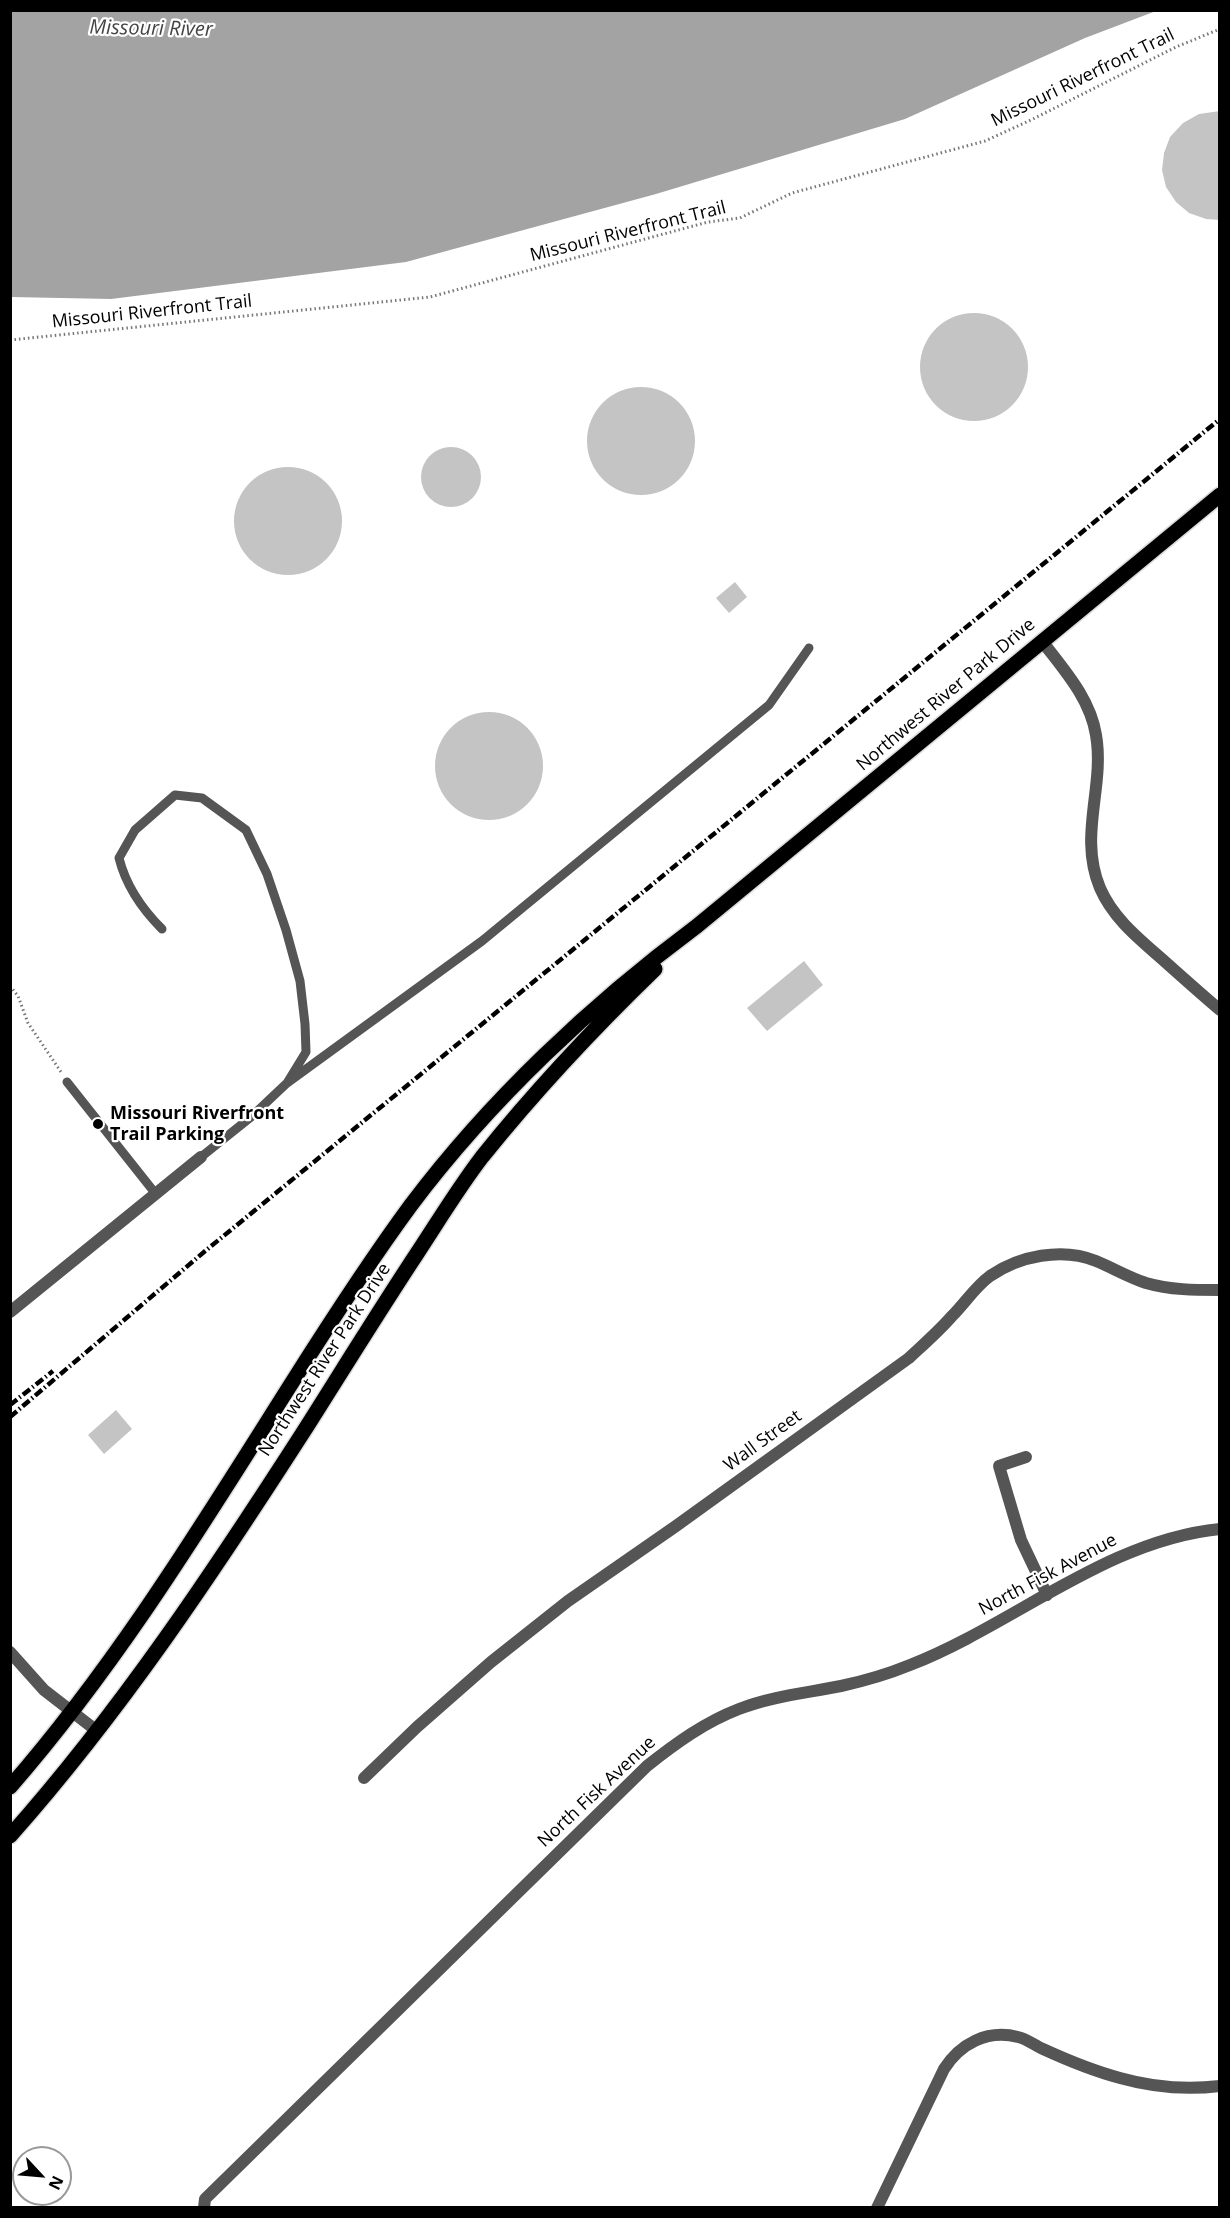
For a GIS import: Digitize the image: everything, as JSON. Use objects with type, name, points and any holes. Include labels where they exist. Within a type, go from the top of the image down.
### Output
[{"type":"main road","name":"Northwest River Park Drive","points":[[10,1786],[72,1713],[138,1621],[367,1266],[442,1167],[488,1114],[555,1047],[626,982],[1220,495]]},
{"type":"main road","name":"Northwest River Park Drive","points":[[10,1836],[97,1731],[174,1627],[232,1542],[389,1296],[481,1160],[566,1060],[697,926]]},
{"type":"street","points":[[1042,641],[1078,689],[1095,728],[1098,746],[1090,842],[1092,862],[1100,888],[1113,912],[1127,928],[1220,1011]]},
{"type":"street","points":[[10,1312],[201,1157]]},
{"type":"street","name":"Wall Street","points":[[364,1778],[417,1727],[491,1662],[568,1601],[909,1358],[991,1275],[1012,1264],[1035,1257],[1060,1254],[1095,1260],[1120,1274],[1147,1283],[1181,1289],[1220,1290]]},
{"type":"street","points":[[1026,1457],[999,1466],[1021,1539],[1047,1595]]},
{"type":"street","name":"North Fisk Avenue","points":[[204,2208],[205,2199],[647,1766],[682,1738],[740,1709],[772,1699],[842,1686],[911,1665],[960,1643],[1124,1555],[1152,1543],[1220,1529]]},
{"type":"street","points":[[10,1652],[44,1690],[97,1731]]},
{"type":"street","points":[[878,2208],[944,2069],[960,2050],[982,2038],[1006,2035],[1019,2037],[1041,2048],[1118,2077],[1144,2084],[1178,2087],[1220,2086]]},
{"type":"lane","points":[[201,1157],[252,1117],[287,1083],[482,941],[769,705],[809,648]]},
{"type":"lane","points":[[162,929],[146,913],[129,886],[119,858],[135,830],[175,795],[202,798],[246,830],[267,874],[286,930],[300,981],[306,1052],[287,1083]]},
{"type":"lane","points":[[67,1082],[155,1193]]},
{"type":"path","name":"Missouri Riverfront Trail","points":[[10,340],[430,297],[708,222],[740,218],[792,193],[985,141],[1176,47],[1220,29]]},
{"type":"path","points":[[10,986],[18,996],[28,1023],[67,1082]]},
{"type":"water","name":"Missouri River","points":[[11,10],[1156,11],[1085,38],[905,119],[656,194],[406,262],[111,299],[11,297]]},
{"type":"building","points":[[1220,111],[1220,220],[1206,219],[1189,213],[1176,202],[1166,187],[1162,170],[1164,153],[1170,137],[1183,123],[1199,114]]},
{"type":"building","points":[[974,313],[995,317],[1012,329],[1024,346],[1028,367],[1024,388],[1012,405],[995,417],[974,421],[953,417],[936,405],[924,388],[920,367],[924,346],[936,329],[953,317]]},
{"type":"building","points":[[641,387],[662,391],[679,403],[691,420],[695,441],[691,462],[679,479],[662,491],[641,495],[620,491],[603,479],[591,462],[587,441],[591,420],[603,403],[620,391]]},
{"type":"building","points":[[451,447],[472,456],[481,477],[472,498],[451,507],[430,498],[421,477],[430,456]]},
{"type":"building","points":[[288,467],[309,471],[326,483],[338,500],[342,521],[338,542],[326,559],[309,571],[288,575],[267,571],[250,559],[238,542],[234,521],[238,500],[250,483],[267,471]]},
{"type":"building","points":[[735,582],[747,597],[729,613],[716,598]]},
{"type":"building","points":[[489,712],[510,716],[527,728],[539,745],[543,766],[539,787],[527,804],[510,816],[489,820],[468,816],[451,804],[439,787],[435,766],[439,745],[451,728],[468,716]]},
{"type":"building","points":[[804,961],[823,985],[767,1031],[747,1008]]},
{"type":"building","points":[[116,1410],[132,1429],[104,1454],[88,1435]]},
{"type":"railway","points":[[10,1417],[204,1252],[1220,419]]},
{"type":"railway","points":[[10,1405],[53,1371]]},
{"type":"place","name":"Missouri Riverfront Trail Parking","points":[[98,1124]]}]
